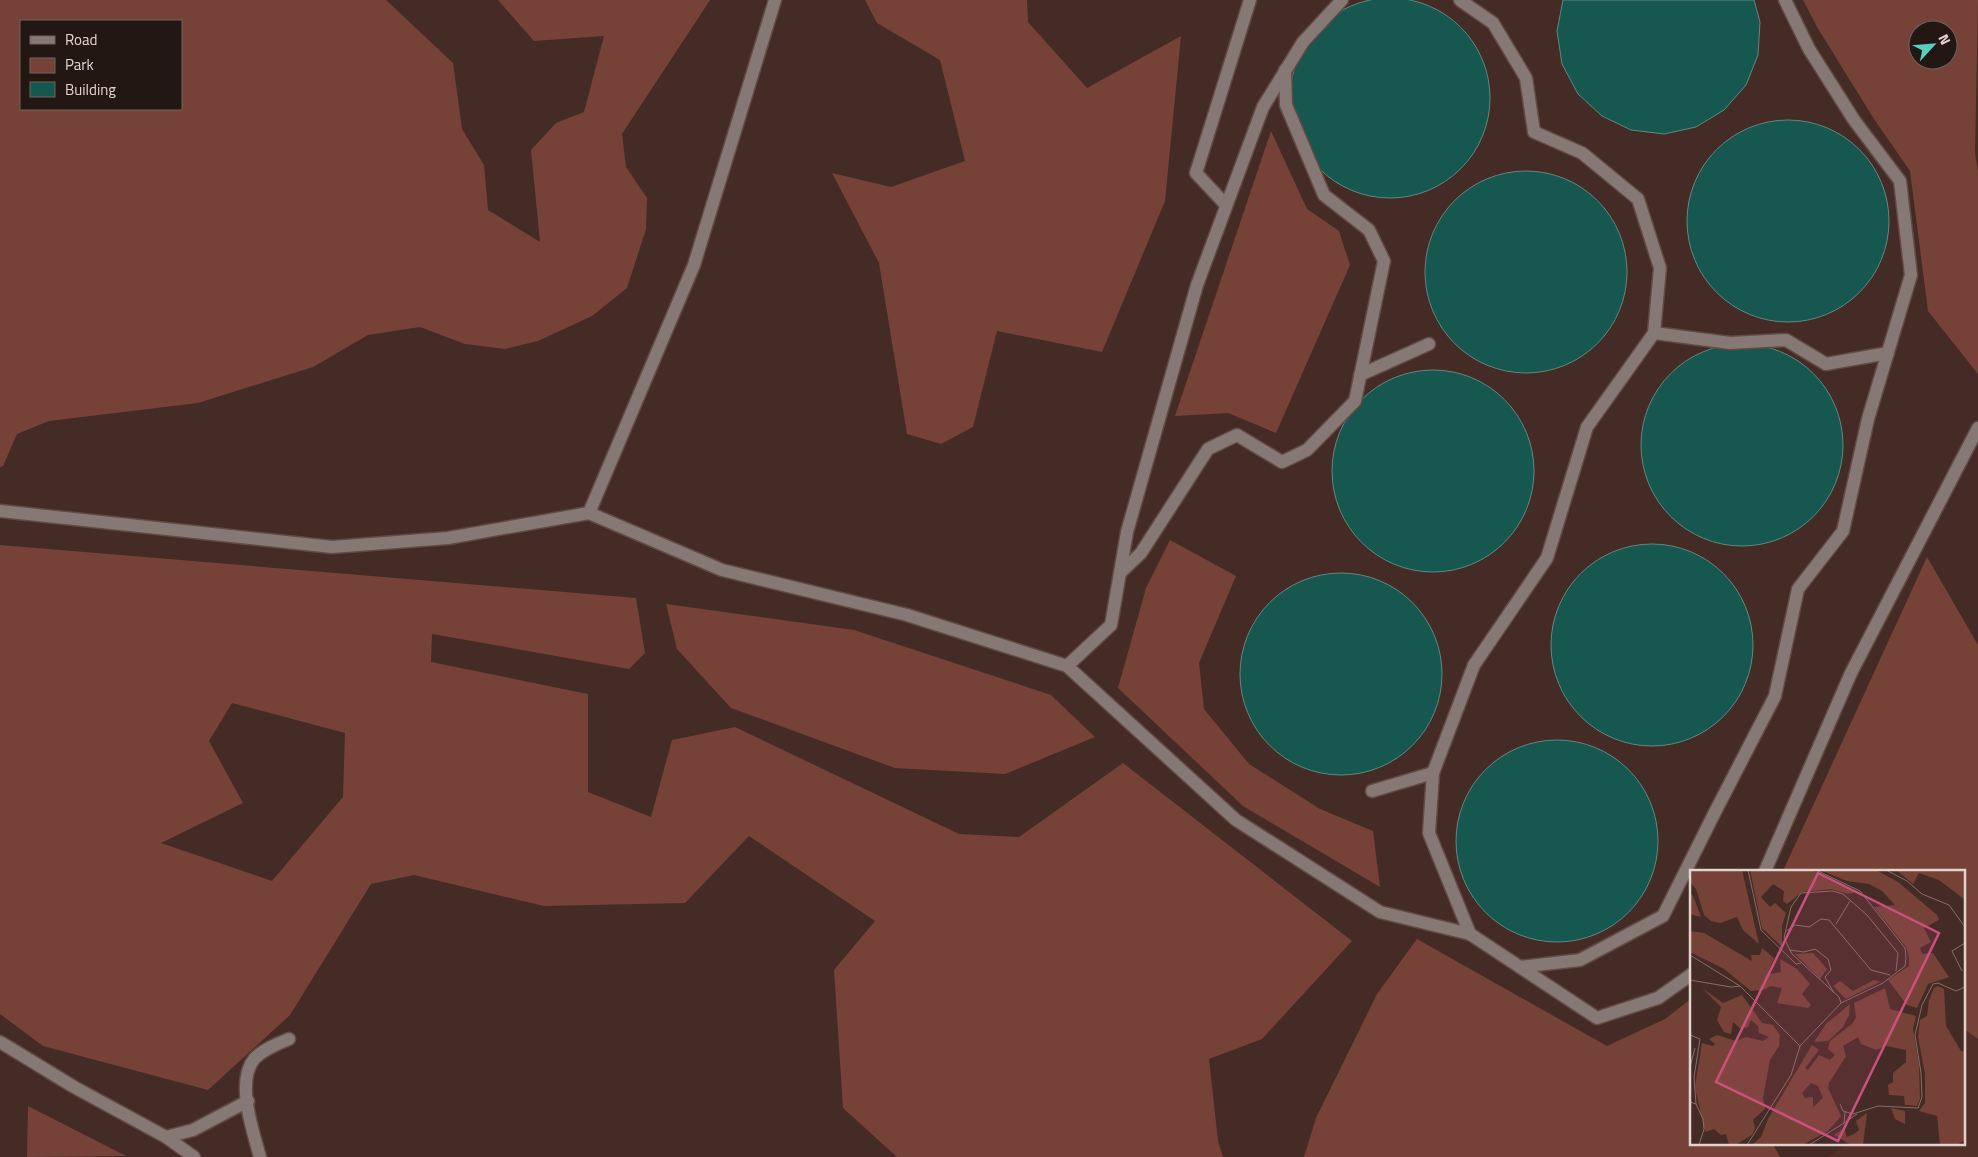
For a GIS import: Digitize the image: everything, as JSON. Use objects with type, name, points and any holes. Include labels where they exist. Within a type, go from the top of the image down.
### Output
[{"type":"lane","points":[[589,513],[694,264],[775,0]]},
{"type":"lane","points":[[1226,205],[1196,173],[1250,0]]},
{"type":"lane","points":[[1067,666],[1111,625],[1127,532],[1197,284],[1263,107],[1303,42],[1342,0]]},
{"type":"lane","points":[[1460,0],[1493,23],[1526,78],[1534,132],[1582,153],[1638,199],[1660,268],[1654,332],[1586,427],[1547,558],[1474,665],[1433,773],[1429,833],[1470,934]]},
{"type":"lane","points":[[1520,967],[1580,960],[1664,916],[1775,696],[1798,589],[1843,531],[1868,419],[1911,275],[1900,181],[1849,112],[1810,49],[1785,0]]},
{"type":"lane","points":[[1120,573],[1141,553],[1208,449],[1237,435],[1282,462],[1307,450],[1355,401],[1384,261],[1369,230],[1324,195],[1286,105],[1285,70]]},
{"type":"lane","points":[[1654,332],[1730,343],[1786,340],[1826,364],[1888,353]]},
{"type":"lane","points":[[1360,375],[1429,344]]},
{"type":"lane","points":[[1765,870],[1851,673],[1978,428]]},
{"type":"lane","points":[[0,511],[332,547],[448,538],[589,513],[722,570],[907,615],[1067,666],[1236,820],[1380,912],[1470,934],[1597,1018],[1658,998],[1690,975]]},
{"type":"lane","points":[[1372,791],[1433,773]]},
{"type":"lane","points":[[260,1157],[248,1112],[246,1082],[254,1059],[270,1047],[289,1039]]},
{"type":"lane","points":[[0,1042],[74,1087],[166,1137],[194,1157]]},
{"type":"lane","points":[[166,1137],[193,1130],[248,1101]]},
{"type":"shaded area","points":[[1966,1030],[1978,1039],[1978,1157],[1828,1157],[1846,1144],[1966,1144]]},
{"type":"green space","points":[[0,0],[386,0],[453,63],[462,129],[484,165],[488,210],[540,242],[531,150],[556,123],[584,112],[604,36],[534,41],[498,0],[710,0],[622,134],[626,167],[647,198],[646,229],[627,288],[592,316],[538,341],[505,349],[465,344],[420,327],[368,335],[313,367],[198,403],[49,421],[17,434],[3,466],[0,467]]},
{"type":"green space","points":[[865,0],[1027,0],[1028,22],[1087,88],[1181,36],[1165,201],[1102,352],[997,331],[973,427],[941,444],[907,434],[879,263],[832,173],[891,187],[965,161],[940,60],[877,23]]},
{"type":"green space","points":[[1803,0],[1978,0],[1975,153],[1978,172],[1978,374],[1928,311],[1910,171],[1874,119],[1817,27]]},
{"type":"green space","points":[[1271,131],[1307,209],[1339,231],[1350,265],[1276,433],[1228,413],[1175,416]]},
{"type":"green space","points":[[1170,540],[1236,576],[1199,663],[1204,709],[1249,764],[1320,809],[1373,831],[1380,887],[1243,806],[1118,688],[1146,588]]},
{"type":"green space","points":[[0,545],[636,598],[645,653],[629,669],[432,634],[431,662],[588,694],[588,792],[651,817],[672,740],[735,727],[959,834],[1019,837],[1123,763],[1352,941],[1262,1039],[1209,1059],[1218,1141],[1223,1157],[897,1157],[843,1108],[834,970],[875,921],[749,836],[685,903],[544,906],[414,875],[371,884],[290,1015],[208,1090],[43,1046],[0,1014]],"holes":[[[232,703],[345,733],[343,797],[272,881],[161,843],[243,803],[209,741]]]},
{"type":"green space","points":[[1927,557],[1978,645],[1978,1039],[1966,1030],[1966,870],[1783,870]]},
{"type":"green space","points":[[666,604],[854,630],[1051,695],[1095,737],[1005,774],[895,768],[731,708],[677,649]]},
{"type":"green space","points":[[1417,939],[1607,1046],[1665,1019],[1690,1000],[1690,1144],[1773,1144],[1780,1157],[1304,1157],[1316,1118],[1377,994]]},
{"type":"green space","points":[[28,1106],[126,1156],[27,1157]]},
{"type":"building","points":[[1375,-1],[1405,-1],[1419,2],[1454,20],[1468,34],[1483,60],[1490,88],[1490,108],[1486,127],[1468,162],[1454,176],[1428,191],[1400,198],[1380,198],[1361,194],[1326,176],[1312,162],[1297,136],[1290,108],[1290,88],[1294,69],[1312,34],[1326,20],[1352,5]]},
{"type":"building","points":[[1563,0],[1754,0],[1760,22],[1758,55],[1746,85],[1724,110],[1696,127],[1664,134],[1631,130],[1602,116],[1578,94],[1562,64],[1557,31]]},
{"type":"building","points":[[1788,120],[1808,122],[1827,128],[1844,137],[1866,157],[1881,182],[1887,201],[1889,221],[1887,241],[1881,260],[1872,277],[1852,299],[1827,314],[1808,320],[1788,322],[1768,320],[1749,314],[1732,305],[1710,285],[1695,260],[1689,241],[1687,221],[1689,201],[1695,182],[1704,165],[1724,143],[1749,128],[1768,122]]},
{"type":"building","points":[[1526,171],[1546,173],[1565,179],[1582,188],[1604,208],[1619,233],[1625,252],[1627,272],[1625,292],[1619,311],[1610,328],[1590,350],[1565,365],[1546,371],[1526,373],[1506,371],[1487,365],[1470,356],[1448,336],[1433,311],[1427,292],[1425,272],[1427,252],[1433,233],[1442,216],[1462,194],[1487,179],[1506,173]]},
{"type":"building","points":[[1742,344],[1762,346],[1781,352],[1798,361],[1820,381],[1835,406],[1841,425],[1843,445],[1841,465],[1835,484],[1826,501],[1806,523],[1781,538],[1762,544],[1742,546],[1722,544],[1703,538],[1686,529],[1664,509],[1649,484],[1643,465],[1641,445],[1643,425],[1649,406],[1658,389],[1678,367],[1703,352],[1722,346]]},
{"type":"building","points":[[1433,370],[1453,372],[1472,378],[1489,387],[1511,407],[1526,432],[1532,451],[1534,471],[1532,491],[1526,510],[1517,527],[1497,549],[1472,564],[1453,570],[1433,572],[1413,570],[1394,564],[1377,555],[1355,535],[1340,510],[1334,491],[1332,471],[1334,451],[1340,432],[1349,415],[1369,393],[1394,378],[1413,372]]},
{"type":"building","points":[[1652,544],[1672,546],[1691,552],[1708,561],[1730,581],[1745,606],[1751,625],[1753,645],[1751,665],[1745,684],[1736,701],[1716,723],[1691,738],[1672,744],[1652,746],[1632,744],[1613,738],[1596,729],[1574,709],[1559,684],[1553,665],[1551,645],[1553,625],[1559,606],[1568,589],[1588,567],[1613,552],[1632,546]]},
{"type":"building","points":[[1341,573],[1361,575],[1380,581],[1397,590],[1419,610],[1434,635],[1440,654],[1442,674],[1440,694],[1434,713],[1425,730],[1405,752],[1380,767],[1361,773],[1341,775],[1321,773],[1302,767],[1285,758],[1263,738],[1248,713],[1242,694],[1240,674],[1242,654],[1248,635],[1257,618],[1277,596],[1302,581],[1321,575]]},
{"type":"building","points":[[1557,740],[1577,742],[1596,748],[1613,757],[1635,777],[1650,802],[1656,821],[1658,841],[1656,861],[1650,880],[1641,897],[1621,919],[1596,934],[1577,940],[1557,942],[1537,940],[1518,934],[1501,925],[1479,905],[1464,880],[1458,861],[1456,841],[1458,821],[1464,802],[1473,785],[1493,763],[1518,748],[1537,742]]}]
